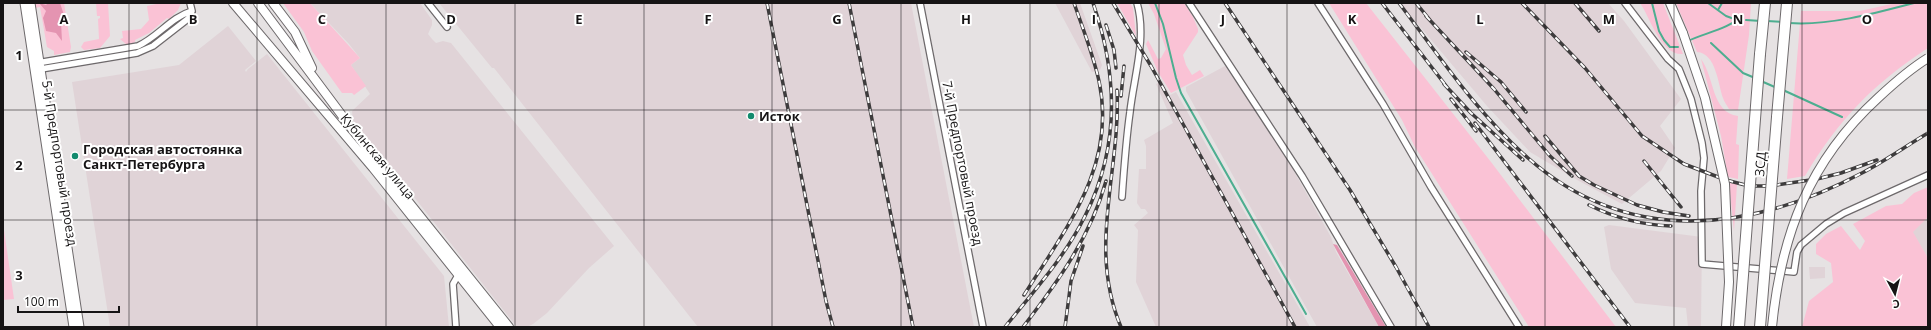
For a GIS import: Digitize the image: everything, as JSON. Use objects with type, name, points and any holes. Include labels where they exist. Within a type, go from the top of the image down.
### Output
[{"type":"highway","name":"ЗСД","points":[[1739,327],[1765,3]]},
{"type":"highway","name":"ЗСД","points":[[1760,327],[1787,3]]},
{"type":"main road","name":"Кубинская улица","points":[[233,3],[509,327]]},
{"type":"main road","name":"Кубинская улица","points":[[258,3],[461,272],[500,327]]},
{"type":"main road","points":[[273,3],[295,32],[321,85]]},
{"type":"main road","points":[[1670,3],[1683,33],[1705,98],[1725,184],[1729,282],[1726,327]]},
{"type":"main road","points":[[1772,327],[1779,279],[1787,245],[1796,218],[1814,175],[1833,146],[1858,116],[1892,85],[1928,58]]},
{"type":"street","name":"5-й Предпортовый проезд","points":[[24,3],[73,327]]},
{"type":"street","name":"5-й Предпортовый проезд","points":[[31,3],[80,327]]},
{"type":"street","points":[[40,65],[129,55],[147,50],[188,18],[192,11],[190,3]]},
{"type":"street","points":[[428,3],[447,27]]},
{"type":"street","name":"7-й Предпортовый проезд","points":[[920,3],[983,327]]},
{"type":"street","points":[[1122,197],[1130,111],[1142,32],[1141,15],[1137,3]]},
{"type":"street","points":[[1189,3],[1302,176],[1391,327]]},
{"type":"street","points":[[1318,3],[1383,104],[1431,187],[1519,327]]},
{"type":"street","points":[[1624,3],[1668,59],[1680,68],[1697,121],[1704,158],[1701,191],[1702,264],[1794,272],[1797,252],[1801,245],[1826,224],[1844,213],[1928,175]]},
{"type":"street","points":[[456,327],[453,284],[461,272]]},
{"type":"shaded area","points":[[35,3],[64,3],[71,47],[70,52],[54,55],[54,51],[47,47],[40,7],[35,8]]},
{"type":"shaded area","points":[[39,3],[46,5],[48,3],[60,3],[64,15],[61,22],[62,41],[56,33],[46,31],[43,18],[46,11]]},
{"type":"shaded area","points":[[96,3],[108,3],[110,36],[100,48],[84,50],[81,47],[84,42],[99,39],[98,19],[100,16],[97,16]]},
{"type":"shaded area","points":[[161,3],[181,3],[178,10],[169,19],[167,18],[149,33],[135,40],[135,42],[127,45],[120,39],[123,38],[122,31],[141,29],[149,20],[147,6]]},
{"type":"shaded area","points":[[283,3],[310,3],[360,58],[351,65],[366,86],[354,95],[352,93],[342,93],[312,51],[304,32]]},
{"type":"shaded area","points":[[310,3],[420,3],[432,20],[432,25],[428,34],[436,43],[443,41],[451,43],[614,246],[589,268],[547,313],[533,324],[527,327],[517,327],[353,120],[352,111],[370,94],[351,65],[360,58],[349,44]]},
{"type":"shaded area","points":[[439,3],[911,3],[974,327],[698,327],[494,68],[492,68]]},
{"type":"shaded area","points":[[1055,3],[1080,3],[1102,65],[1100,70],[1092,72]]},
{"type":"shaded area","points":[[1117,3],[1130,3],[1133,8],[1136,36]]},
{"type":"shaded area","points":[[1148,3],[1184,3],[1193,17],[1198,29],[1198,32],[1183,55],[1186,65],[1192,75],[1200,70],[1204,76],[1171,93],[1158,72],[1146,44],[1148,40],[1158,59],[1161,58],[1166,49],[1154,14]]},
{"type":"shaded area","points":[[1329,3],[1366,3],[1491,162],[1616,327],[1529,327],[1415,147],[1402,120]]},
{"type":"shaded area","points":[[1400,3],[1608,3],[1624,21],[1681,99],[1660,126],[1675,148],[1661,171],[1622,204],[1530,152],[1487,106]]},
{"type":"shaded area","points":[[1640,3],[1663,3],[1683,54],[1675,53],[1668,49],[1662,42]]},
{"type":"shaded area","points":[[1676,3],[1751,3],[1749,35],[1738,110],[1729,109],[1723,98],[1712,63],[1703,54],[1697,52]]},
{"type":"shaded area","points":[[1896,3],[1928,3],[1928,48],[1890,75],[1859,104],[1831,137],[1805,176],[1787,179],[1801,11],[1860,11]]},
{"type":"shaded area","points":[[228,26],[256,61],[245,70],[246,72],[267,54],[444,276],[449,327],[110,327],[72,82],[179,65]]},
{"type":"shaded area","points":[[1701,59],[1706,67],[1718,101],[1729,113],[1738,116],[1736,144],[1739,145],[1738,179],[1728,177],[1721,136]]},
{"type":"shaded area","points":[[1225,66],[1278,143],[1331,237],[1336,252],[1379,327],[1317,327],[1186,91],[1186,87]]},
{"type":"shaded area","points":[[1162,81],[1170,95],[1176,92],[1310,327],[1156,327],[1136,282],[1138,230],[1134,225],[1148,213],[1145,209],[1141,209],[1137,203],[1139,169],[1146,169],[1146,146],[1144,140],[1173,123],[1156,84]]},
{"type":"shaded area","points":[[1729,183],[1737,184],[1734,231]]},
{"type":"shaded area","points":[[1928,187],[1928,217],[1913,232],[1928,258],[1928,327],[1802,327],[1809,301],[1833,282],[1831,263],[1816,254],[1816,244],[1826,234],[1841,226],[1860,250],[1865,241],[1853,224],[1886,206],[1902,204],[1914,193]]},
{"type":"shaded area","points":[[1928,217],[1928,258],[1912,232]]},
{"type":"shaded area","points":[[3,223],[14,299],[3,300]]},
{"type":"shaded area","points":[[1609,225],[1702,237],[1701,327],[1688,327],[1686,308],[1635,303],[1611,269],[1604,227]]},
{"type":"shaded area","points":[[1333,244],[1337,245],[1386,327],[1379,327]]},
{"type":"shaded area","points":[[1809,267],[1825,267],[1825,278],[1810,279]]},
{"type":"waterway","points":[[1155,3],[1163,24],[1181,93],[1306,314]]},
{"type":"waterway","points":[[1652,3],[1659,31],[1664,40],[1670,47],[1678,47]]},
{"type":"waterway","points":[[1688,41],[1727,26],[1737,20],[1726,16],[1708,3]]},
{"type":"waterway","points":[[1718,10],[1722,3]]},
{"type":"waterway","points":[[1789,23],[1820,23],[1836,21],[1868,15],[1914,3]]},
{"type":"waterway","points":[[1746,20],[1761,21]]},
{"type":"waterway","points":[[1767,21],[1783,22]]},
{"type":"waterway","points":[[1711,43],[1743,73],[1755,78]]},
{"type":"waterway","points":[[1761,81],[1777,88]]},
{"type":"waterway","points":[[1783,90],[1842,117]]},
{"type":"railway","points":[[767,3],[826,301],[833,327]]},
{"type":"railway","points":[[849,3],[913,327]]},
{"type":"railway","points":[[1024,295],[1056,245],[1084,195],[1094,168],[1101,141],[1103,112],[1099,81],[1091,51],[1074,3]]},
{"type":"railway","points":[[1005,327],[1048,274],[1068,246],[1085,216],[1105,164],[1110,137],[1112,111],[1111,84],[1107,57],[1093,3]]},
{"type":"railway","points":[[1113,3],[1151,66],[1295,327]]},
{"type":"railway","points":[[1225,3],[1350,190],[1396,267],[1429,327]]},
{"type":"railway","points":[[1382,3],[1447,87]]},
{"type":"railway","points":[[1399,3],[1476,104],[1492,123],[1528,158],[1567,187],[1607,206],[1649,217],[1691,221],[1734,218],[1777,208],[1820,193],[1862,173],[1928,133]]},
{"type":"railway","points":[[1416,3],[1430,20]]},
{"type":"railway","points":[[1522,3],[1585,68],[1642,136],[1684,164],[1726,180],[1749,186],[1769,186],[1817,179],[1841,173],[1877,160]]},
{"type":"railway","points":[[1575,3],[1599,31]]},
{"type":"railway","points":[[1426,16],[1494,89],[1550,156],[1572,176]]},
{"type":"railway","points":[[1106,25],[1114,50],[1116,68]]},
{"type":"railway","points":[[1466,52],[1501,82],[1526,112]]},
{"type":"railway","points":[[1121,96],[1124,66]]},
{"type":"railway","points":[[1444,84],[1471,113],[1523,160]]},
{"type":"railway","points":[[1117,90],[1115,150],[1106,238],[1107,268],[1111,297],[1121,327]]},
{"type":"railway","points":[[1451,99],[1476,131]]},
{"type":"railway","points":[[1475,123],[1630,327]]},
{"type":"railway","points":[[1545,136],[1579,176],[1594,185],[1637,205],[1663,212],[1689,216]]},
{"type":"railway","points":[[1644,161],[1681,207]]},
{"type":"railway","points":[[1023,327],[1072,258],[1100,201],[1106,181]]},
{"type":"railway","points":[[1589,205],[1609,214],[1629,220],[1671,226]]},
{"type":"railway","points":[[1065,327],[1071,281],[1083,246]]},
{"type":"place","name":"Исток","points":[[751,116]]},
{"type":"place","name":"Городская автостоянка Санкт-Петербурга","points":[[75,156]]}]
